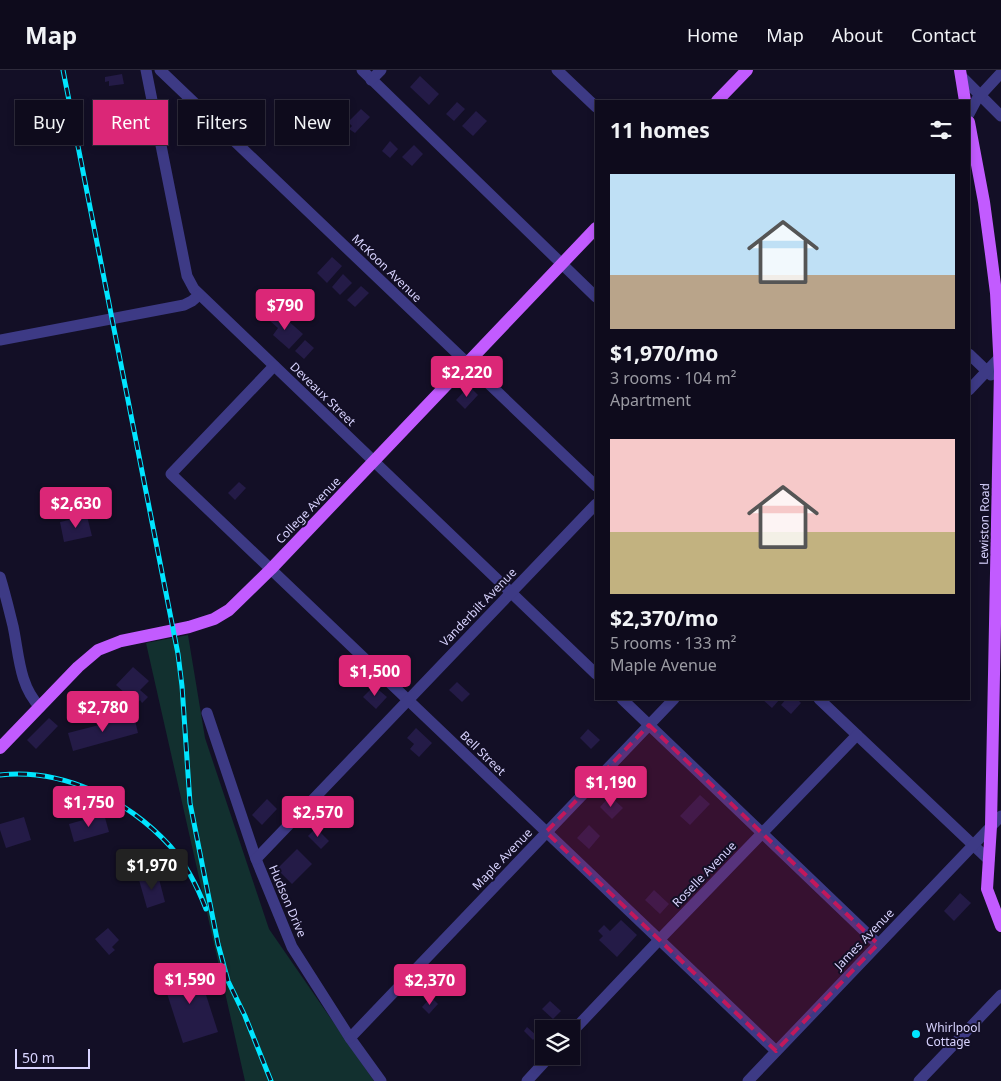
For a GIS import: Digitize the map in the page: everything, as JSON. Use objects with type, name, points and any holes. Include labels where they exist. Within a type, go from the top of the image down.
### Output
[{"type":"main road","points":[[718,100],[747,70]]},
{"type":"main road","points":[[960,73],[965,100]]},
{"type":"main road","name":"Lewiston Road","points":[[970,128],[989,237],[996,293],[1000,357],[998,634],[987,889],[1001,926]]},
{"type":"main road","name":"College Avenue","points":[[0,748],[82,663],[98,650],[121,640],[189,627],[214,619],[230,610],[595,229]]},
{"type":"street","name":"Deveaux Street","points":[[146,70],[187,276],[191,285],[199,295],[595,673]]},
{"type":"street","name":"McKoon Avenue","points":[[160,70],[595,485]]},
{"type":"street","points":[[362,70],[595,296]]},
{"type":"street","points":[[371,80],[381,70]]},
{"type":"street","points":[[564,72],[595,106]]},
{"type":"street","points":[[960,73],[1001,116]]},
{"type":"street","points":[[970,112],[980,95],[1001,73]]},
{"type":"street","points":[[0,340],[184,305],[199,295]]},
{"type":"street","points":[[970,355],[1001,385]]},
{"type":"street","points":[[970,389],[1000,357]]},
{"type":"street","name":"Bell Street","points":[[274,366],[171,474],[776,1051]]},
{"type":"street","name":"Vanderbilt Avenue","points":[[256,859],[595,505]]},
{"type":"street","points":[[0,577],[25,683],[31,696],[40,707]]},
{"type":"street","points":[[623,700],[878,944]]},
{"type":"street","name":"Maple Avenue","points":[[350,1038],[673,700]]},
{"type":"street","points":[[820,700],[988,860]]},
{"type":"street","name":"Hudson Drive","points":[[207,714],[256,859],[292,946],[350,1038],[381,1081]]},
{"type":"street","name":"Roselle Avenue","points":[[580,1023],[857,735]]},
{"type":"street","name":"James Avenue","points":[[748,1081],[1001,816]]},
{"type":"street","points":[[919,1081],[1001,995]]},
{"type":"street","points":[[527,1081],[542,1065]]},
{"type":"highlighted area","points":[[649,725],[878,944],[776,1051],[546,832]]},
{"type":"green space","points":[[188,635],[205,738],[269,929],[374,1081],[245,1081],[146,643]]},
{"type":"building","points":[[122,74],[124,84],[109,86],[109,81],[105,82],[105,77]]},
{"type":"building","points":[[420,76],[439,94],[429,105],[410,87]]},
{"type":"building","points":[[457,102],[465,109],[454,121],[446,114]]},
{"type":"building","points":[[361,109],[370,117],[355,133],[349,129],[352,126],[349,121]]},
{"type":"building","points":[[476,111],[487,121],[473,136],[462,126]]},
{"type":"building","points":[[390,141],[398,149],[390,158],[382,151]]},
{"type":"building","points":[[414,145],[423,154],[412,166],[402,157]]},
{"type":"building","points":[[332,257],[342,266],[327,283],[317,273]]},
{"type":"building","points":[[343,274],[352,283],[340,295],[332,287]]},
{"type":"building","points":[[361,286],[369,293],[355,307],[347,300]]},
{"type":"building","points":[[277,311],[303,334],[289,349],[273,335],[278,328],[269,320]]},
{"type":"building","points":[[305,340],[314,348],[304,359],[295,351]]},
{"type":"building","points":[[469,386],[478,395],[465,409],[456,400]]},
{"type":"building","points":[[239,482],[246,488],[235,500],[228,493]]},
{"type":"building","points":[[87,516],[92,536],[64,542],[60,522]]},
{"type":"building","points":[[133,667],[149,681],[140,690],[148,697],[142,703],[140,700],[130,712],[120,703],[127,695],[116,685]]},
{"type":"building","points":[[457,682],[470,694],[462,702],[449,690]]},
{"type":"building","points":[[374,686],[387,697],[376,709],[363,697]]},
{"type":"building","points":[[763,700],[779,700],[772,708]]},
{"type":"building","points":[[785,700],[798,700],[801,703],[791,714],[781,705]]},
{"type":"building","points":[[134,716],[138,733],[73,751],[68,733]]},
{"type":"building","points":[[49,718],[58,726],[36,749],[27,740]]},
{"type":"building","points":[[416,728],[432,743],[419,757],[410,749],[414,744],[407,738]]},
{"type":"building","points":[[588,729],[600,740],[591,749],[580,738]]},
{"type":"building","points":[[700,795],[710,804],[690,825],[680,816]]},
{"type":"building","points":[[610,796],[623,808],[612,819],[600,807]]},
{"type":"building","points":[[267,799],[277,809],[262,825],[252,815]]},
{"type":"building","points":[[104,814],[109,832],[74,842],[69,824]]},
{"type":"building","points":[[24,817],[31,840],[6,848],[0,824]]},
{"type":"building","points":[[589,825],[600,836],[589,849],[577,838]]},
{"type":"building","points":[[316,828],[329,841],[321,849],[308,836]]},
{"type":"building","points":[[297,849],[312,864],[292,884],[277,869]]},
{"type":"building","points":[[158,875],[165,902],[147,908],[139,880]]},
{"type":"building","points":[[654,890],[669,904],[660,914],[645,900]]},
{"type":"building","points":[[960,893],[971,903],[954,921],[944,911]]},
{"type":"building","points":[[621,920],[637,935],[617,957],[599,940],[603,936],[598,931],[604,925],[610,931]]},
{"type":"building","points":[[108,928],[119,940],[112,947],[115,950],[109,955],[95,939]]},
{"type":"building","points":[[197,967],[218,1032],[183,1043],[162,978]]},
{"type":"building","points":[[431,997],[438,1004],[429,1014],[422,1007]]},
{"type":"building","points":[[550,1001],[561,1011],[553,1019],[542,1009]]},
{"type":"building","points":[[527,1027],[535,1034],[535,1038],[533,1040],[524,1031]]},
{"type":"railway","points":[[63,70],[178,654],[190,803],[218,944],[228,981],[245,1016],[271,1081]]},
{"type":"railway","points":[[0,775],[24,774],[70,782],[114,801],[153,829],[176,853],[191,876],[206,909]]},
{"type":"place","name":"Whirlpool Cottage","points":[[916,1034]]}]
